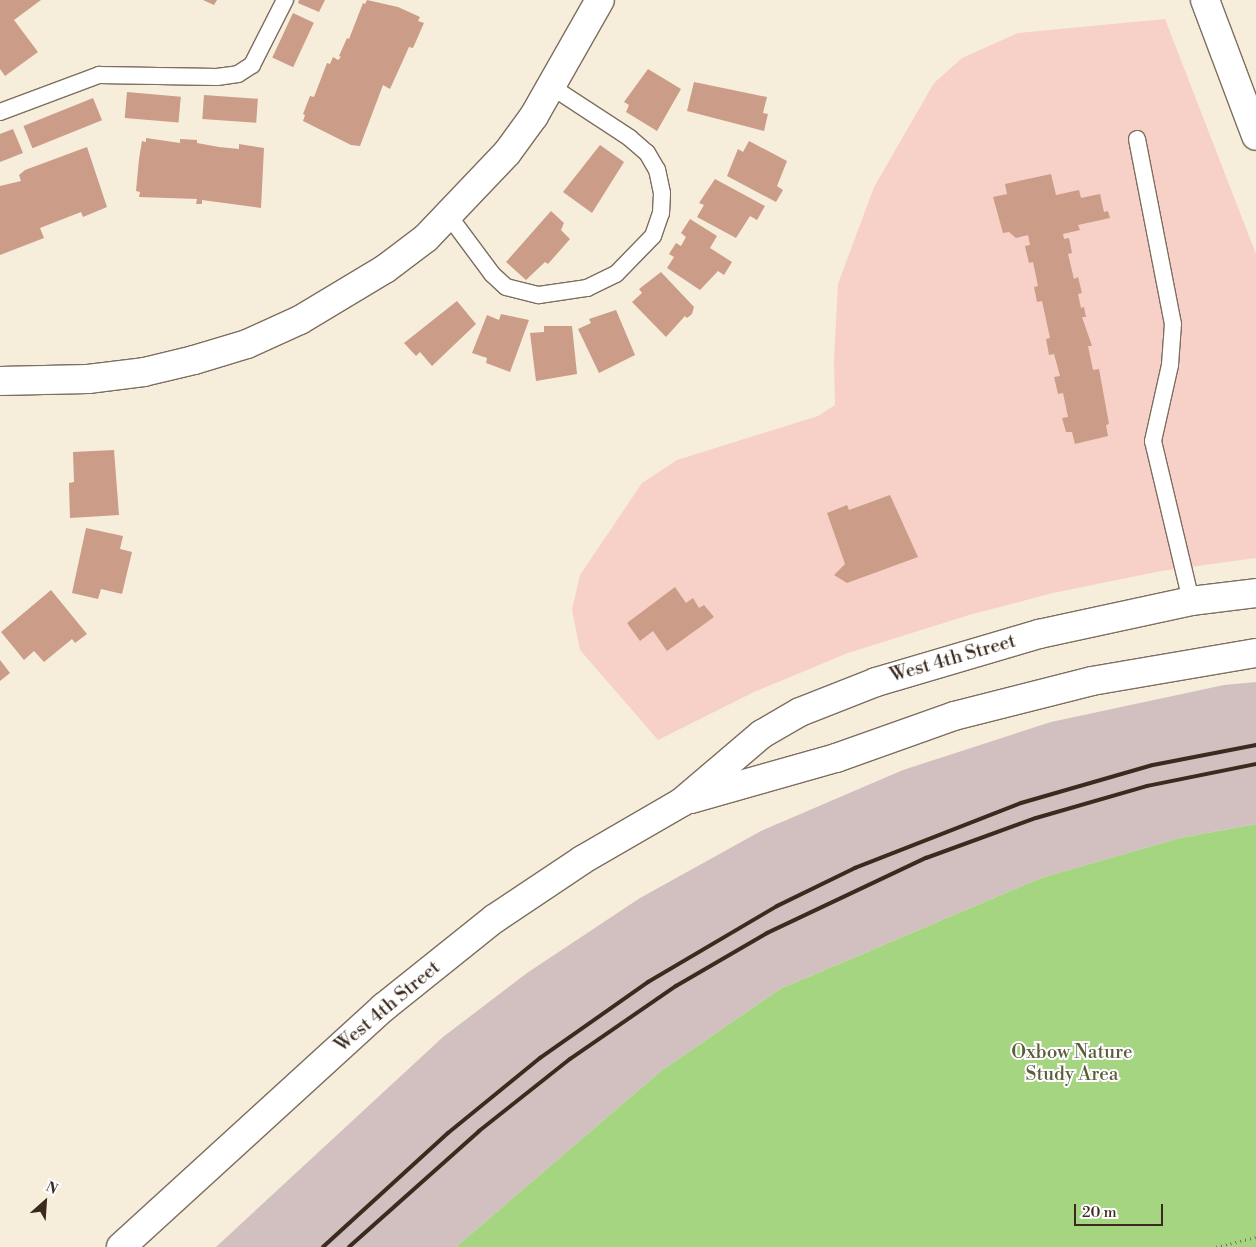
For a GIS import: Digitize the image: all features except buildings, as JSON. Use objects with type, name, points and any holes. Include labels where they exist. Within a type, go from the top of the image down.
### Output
[{"type":"main road","points":[[0,381],[88,379],[144,372],[247,344],[300,320],[357,287],[426,238],[507,153],[552,88],[600,0]]},
{"type":"main road","points":[[1205,0],[1256,136]]},
{"type":"main road","name":"West 4th Street","points":[[121,1247],[384,1007],[494,920],[582,860],[682,802],[762,734],[800,712],[876,682],[1039,634],[1192,601],[1256,593]]},
{"type":"main road","name":"West 4th Street","points":[[682,802],[836,758],[954,716],[1092,681],[1256,653]]},
{"type":"lane","points":[[0,112],[99,75],[217,78],[238,74],[252,65],[286,0]]},
{"type":"lane","points":[[449,216],[492,274],[506,287],[539,295],[587,288],[616,274],[653,236],[661,213],[662,193],[658,170],[647,153],[630,138],[552,88]]},
{"type":"lane","points":[[1137,139],[1173,324],[1170,365],[1153,441],[1192,601]]},
{"type":"path","points":[[1216,1247],[1256,1236]]},
{"type":"shaded area","points":[[1165,19],[1256,254],[1256,558],[1161,571],[1053,593],[969,615],[848,653],[754,692],[658,740],[580,650],[572,610],[580,575],[642,483],[677,460],[818,416],[835,405],[834,359],[838,284],[874,187],[934,83],[962,58],[1018,33]]},
{"type":"shaded area","points":[[1256,682],[1256,824],[1180,838],[1041,878],[780,989],[661,1071],[456,1247],[216,1247],[443,1037],[527,973],[640,898],[761,831],[903,770],[1051,722],[1224,685]]},
{"type":"green space","name":"Oxbow Nature Study Area","points":[[1256,824],[1256,1247],[456,1247],[661,1071],[780,989],[1041,878],[1180,838]]},
{"type":"railway","points":[[323,1247],[448,1133],[540,1058],[648,982],[777,906],[855,868],[1021,803],[1153,765],[1256,745]]},
{"type":"railway","points":[[349,1247],[479,1131],[570,1059],[676,986],[767,933],[926,858],[1036,818],[1147,786],[1256,764]]}]
